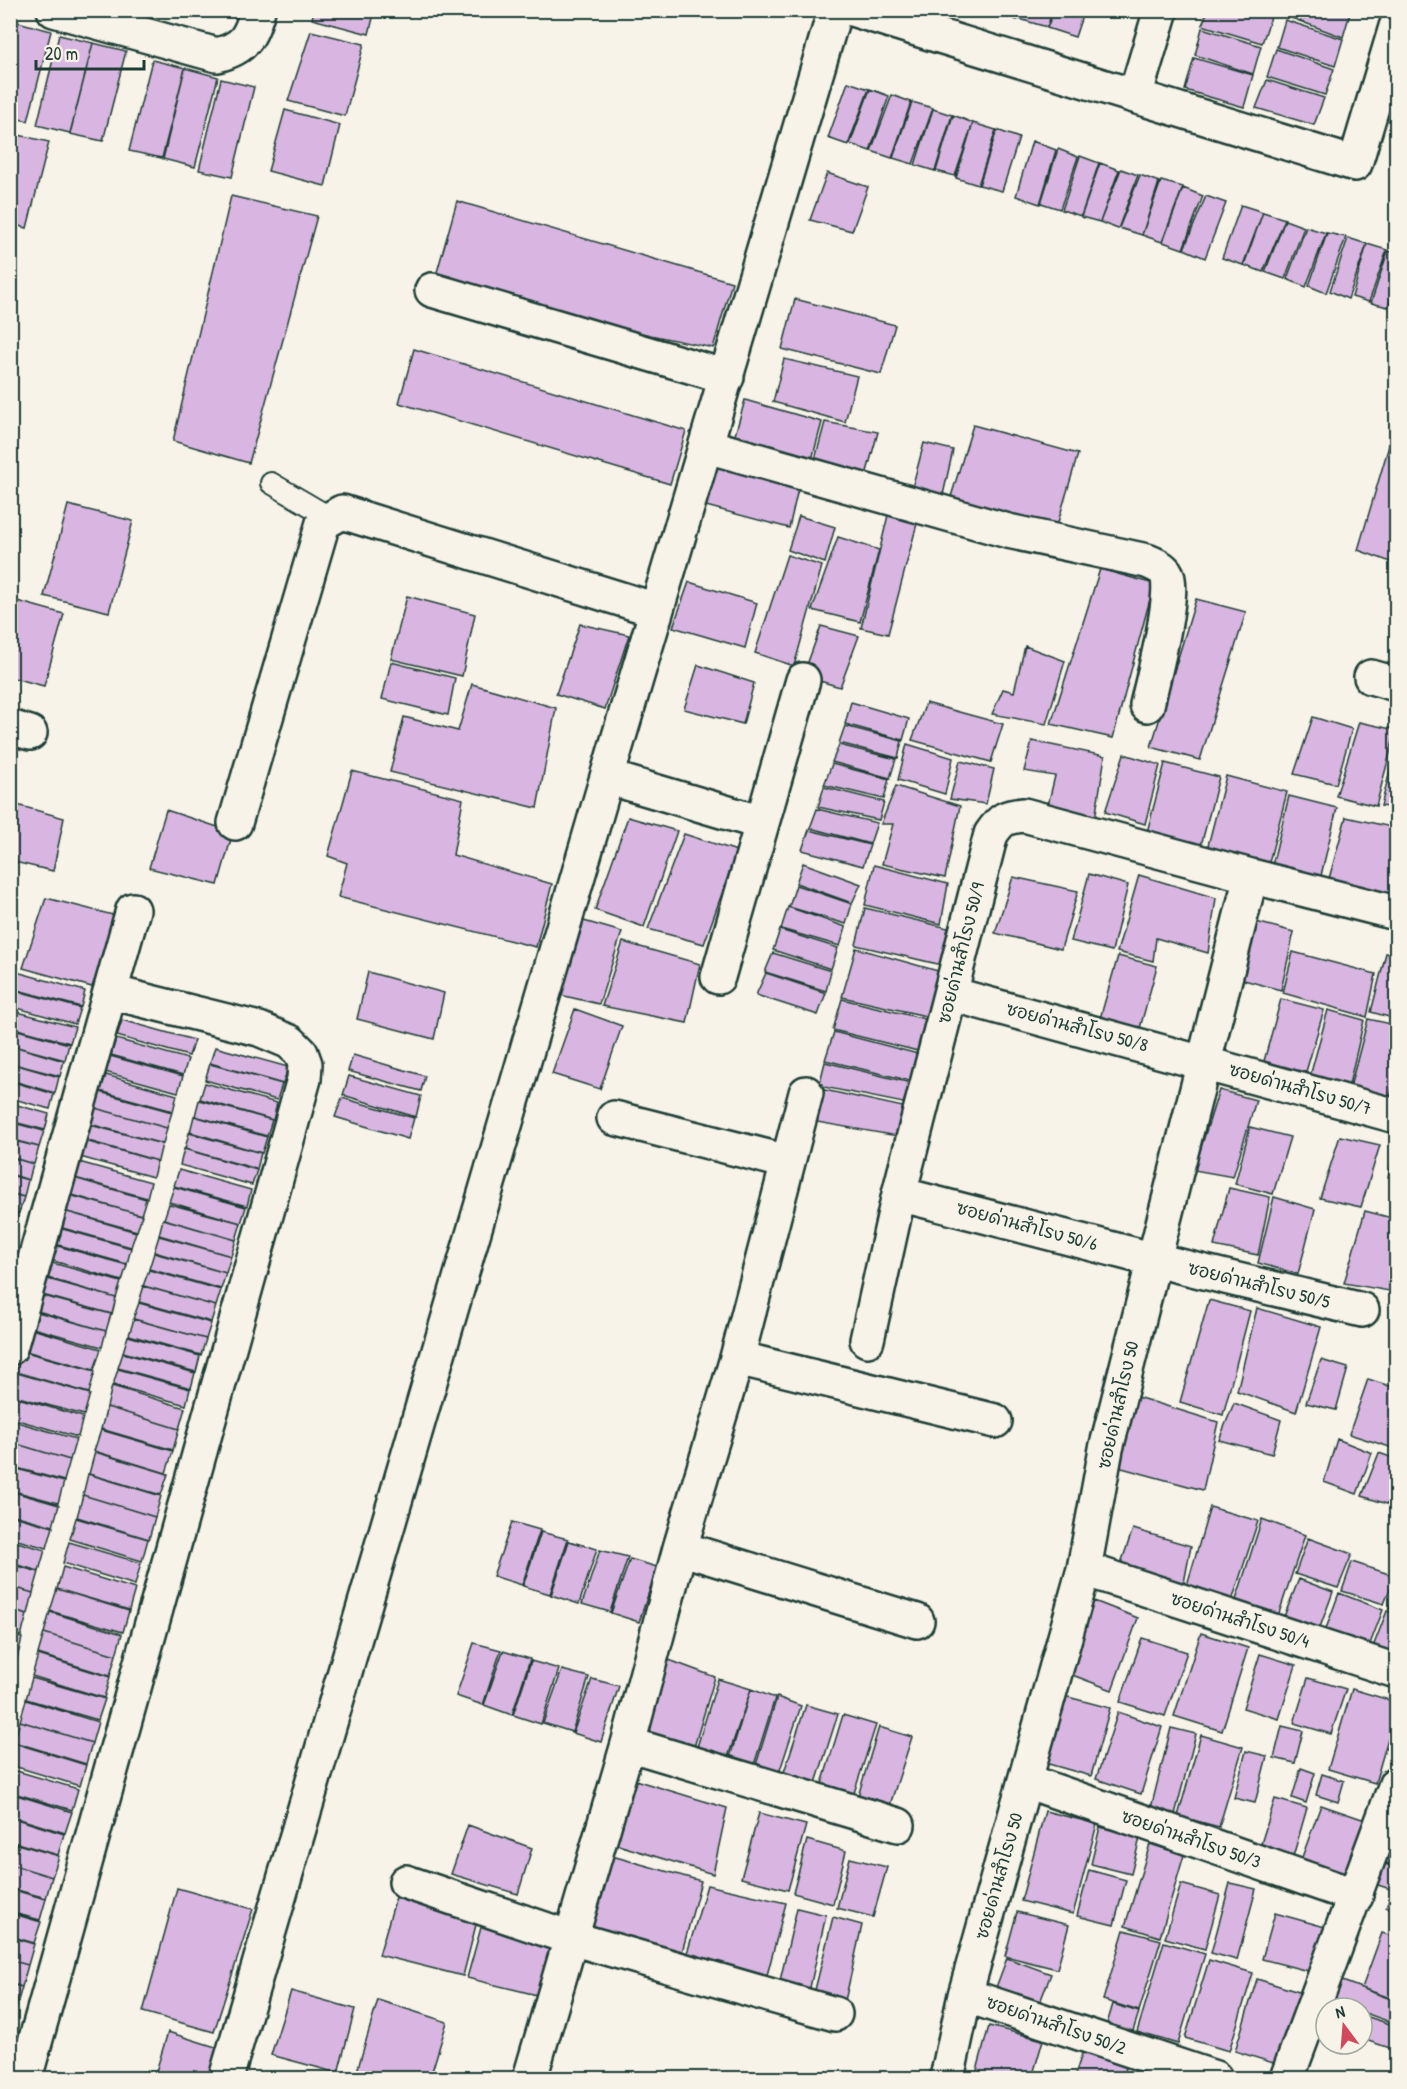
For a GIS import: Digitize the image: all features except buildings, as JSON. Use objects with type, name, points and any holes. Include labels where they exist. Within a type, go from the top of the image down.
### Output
[{"type":"street","points":[[54,10],[217,55],[232,52],[244,43],[252,31],[258,10]]},
{"type":"street","points":[[226,2079],[606,777],[835,10]]},
{"type":"street","points":[[855,10],[1355,164],[1396,27]]},
{"type":"street","points":[[1135,96],[1161,10]]},
{"type":"street","points":[[432,290],[727,377]]},
{"type":"street","points":[[706,446],[1008,531],[1147,561],[1158,566],[1167,574],[1170,585],[1168,609],[1147,705]]},
{"type":"street","points":[[235,823],[323,523],[342,512],[656,610]]},
{"type":"street","points":[[718,978],[803,680]]},
{"type":"street","points":[[606,777],[762,823]]},
{"type":"street","name":"ซอยด่านสำโรง 50/9","points":[[867,1340],[899,1194],[991,834],[1000,820],[1024,815],[1251,876]]},
{"type":"street","points":[[1251,876],[1396,913]]},
{"type":"street","name":"ซอยด่านสำโรง 50","points":[[947,2079],[965,1995],[1084,1569],[1106,1449],[1251,876]]},
{"type":"street","points":[[10,1348],[133,910]]},
{"type":"street","points":[[25,2079],[219,1374],[304,1079],[305,1064],[301,1053],[290,1042],[259,1029],[110,992]]},
{"type":"street","name":"ซอยด่านสำโรง 50/8","points":[[951,994],[1203,1062]]},
{"type":"street","name":"ซอยด่านสำโรง 50/7","points":[[1203,1062],[1396,1116]]},
{"type":"street","points":[[530,2079],[628,1744],[680,1548],[737,1358],[806,1093]]},
{"type":"street","points":[[614,1118],[788,1162]]},
{"type":"street","name":"ซอยด่านสำโรง 50/6","points":[[899,1194],[1155,1260]]},
{"type":"street","name":"ซอยด่านสำโรง 50/5","points":[[1155,1260],[1362,1310]]},
{"type":"street","points":[[737,1358],[996,1421]]},
{"type":"street","points":[[680,1548],[917,1622]]},
{"type":"street","name":"ซอยด่านสำโรง 50/4","points":[[1084,1569],[1396,1671]]},
{"type":"street","points":[[628,1744],[898,1825]]},
{"type":"street","name":"ซอยด่านสำโรง 50/3","points":[[1026,1781],[1356,1896]]},
{"type":"street","points":[[1287,2079],[1396,1784]]},
{"type":"street","points":[[406,1881],[571,1938],[835,2014]]},
{"type":"street","name":"ซอยด่านสำโรง 50/2","points":[[965,1995],[1215,2079]]},
{"type":"lane","points":[[271,483],[331,518]]}]
